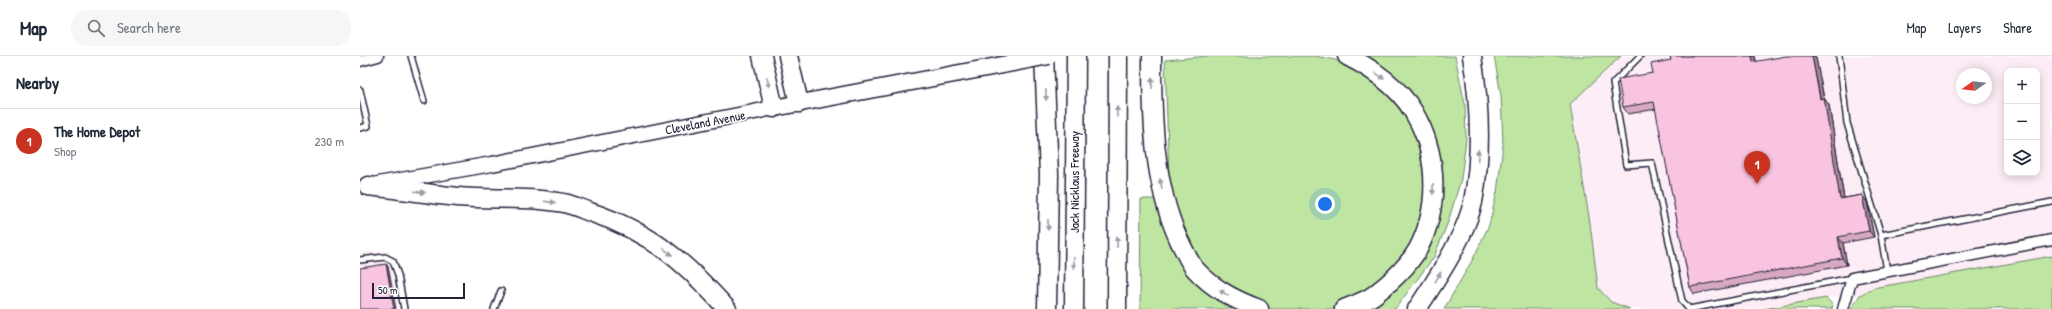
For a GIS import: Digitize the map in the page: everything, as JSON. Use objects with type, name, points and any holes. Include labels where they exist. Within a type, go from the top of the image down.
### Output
[{"type":"highway","points":[[762,56],[774,108]]},
{"type":"highway","points":[[788,56],[799,103]]},
{"type":"highway","points":[[1044,56],[1049,175],[1047,309]]},
{"type":"highway","name":"Jack Nicklaus Freeway","points":[[1074,309],[1076,56]]},
{"type":"highway","points":[[1117,309],[1118,56]]},
{"type":"highway","points":[[1152,56],[1152,110],[1159,180],[1172,225],[1195,269],[1215,287],[1234,299],[1259,309]]},
{"type":"highway","points":[[1344,309],[1373,296],[1398,275],[1418,249],[1429,219],[1433,193],[1433,168],[1428,144],[1418,119],[1404,99],[1386,80],[1364,64],[1347,56]]},
{"type":"highway","points":[[1417,309],[1457,245],[1472,203],[1478,156],[1479,119],[1472,56]]},
{"type":"highway","points":[[364,186],[459,197],[515,198],[564,203],[611,219],[644,235],[668,251],[704,284],[727,309]]},
{"type":"main road","name":"Cleveland Avenue","points":[[364,186],[492,164],[799,103],[1049,56]]},
{"type":"street","points":[[360,61],[378,56]]},
{"type":"street","points":[[1843,309],[1852,278],[2052,240]]},
{"type":"lane","points":[[411,56],[424,101]]},
{"type":"lane","points":[[1640,56],[1613,83],[1626,165],[1652,163],[1678,288],[1682,301],[1688,309],[1852,278]]},
{"type":"lane","points":[[1839,56],[1848,123],[1881,235],[1887,271]]},
{"type":"lane","points":[[360,90],[368,126],[360,128]]},
{"type":"lane","points":[[1881,235],[2052,202]]},
{"type":"lane","points":[[360,260],[385,257],[394,261],[404,309]]},
{"type":"lane","points":[[494,309],[501,291]]},
{"type":"shaded area","points":[[1621,56],[2052,56],[2052,256],[1873,288],[1860,295],[1826,298],[1764,309],[1630,309],[1611,302],[1598,288],[1590,223],[1570,103]]},
{"type":"shaded area","points":[[389,251],[398,309],[360,309],[360,253]]},
{"type":"green space","points":[[1209,56],[1315,56],[1335,60],[1362,72],[1399,104],[1424,149],[1427,210],[1407,258],[1343,309],[1266,309],[1229,292],[1196,257],[1180,227],[1169,179],[1165,60]]},
{"type":"green space","points":[[1360,56],[1455,56],[1465,104],[1466,139],[1461,179],[1448,222],[1434,257],[1395,309],[1370,309],[1404,282],[1414,271],[1423,256],[1437,223],[1441,205],[1443,186],[1442,168],[1439,150],[1431,131]]},
{"type":"green space","points":[[1494,56],[1621,56],[1570,104],[1590,223],[1598,288],[1611,302],[1630,309],[1444,309],[1473,259],[1489,225],[1497,192],[1503,145],[1501,95]]},
{"type":"green space","points":[[1141,199],[1160,199],[1195,278],[1211,295],[1232,309],[1140,309]]},
{"type":"green space","points":[[2052,256],[2052,309],[1851,309],[1860,295],[1873,288]]},
{"type":"green space","points":[[1826,298],[1833,305],[1832,309],[1764,309]]},
{"type":"building","points":[[1670,56],[1752,56],[1753,62],[1786,56],[1812,56],[1820,99],[1824,98],[1840,199],[1862,195],[1869,231],[1838,237],[1842,258],[1690,287],[1654,102],[1623,107],[1618,79],[1653,73],[1651,64],[1671,60]]},
{"type":"building","points":[[386,264],[394,309],[360,309],[360,268]]},
{"type":"place","name":"The Home Depot","points":[[1757,184]]}]
